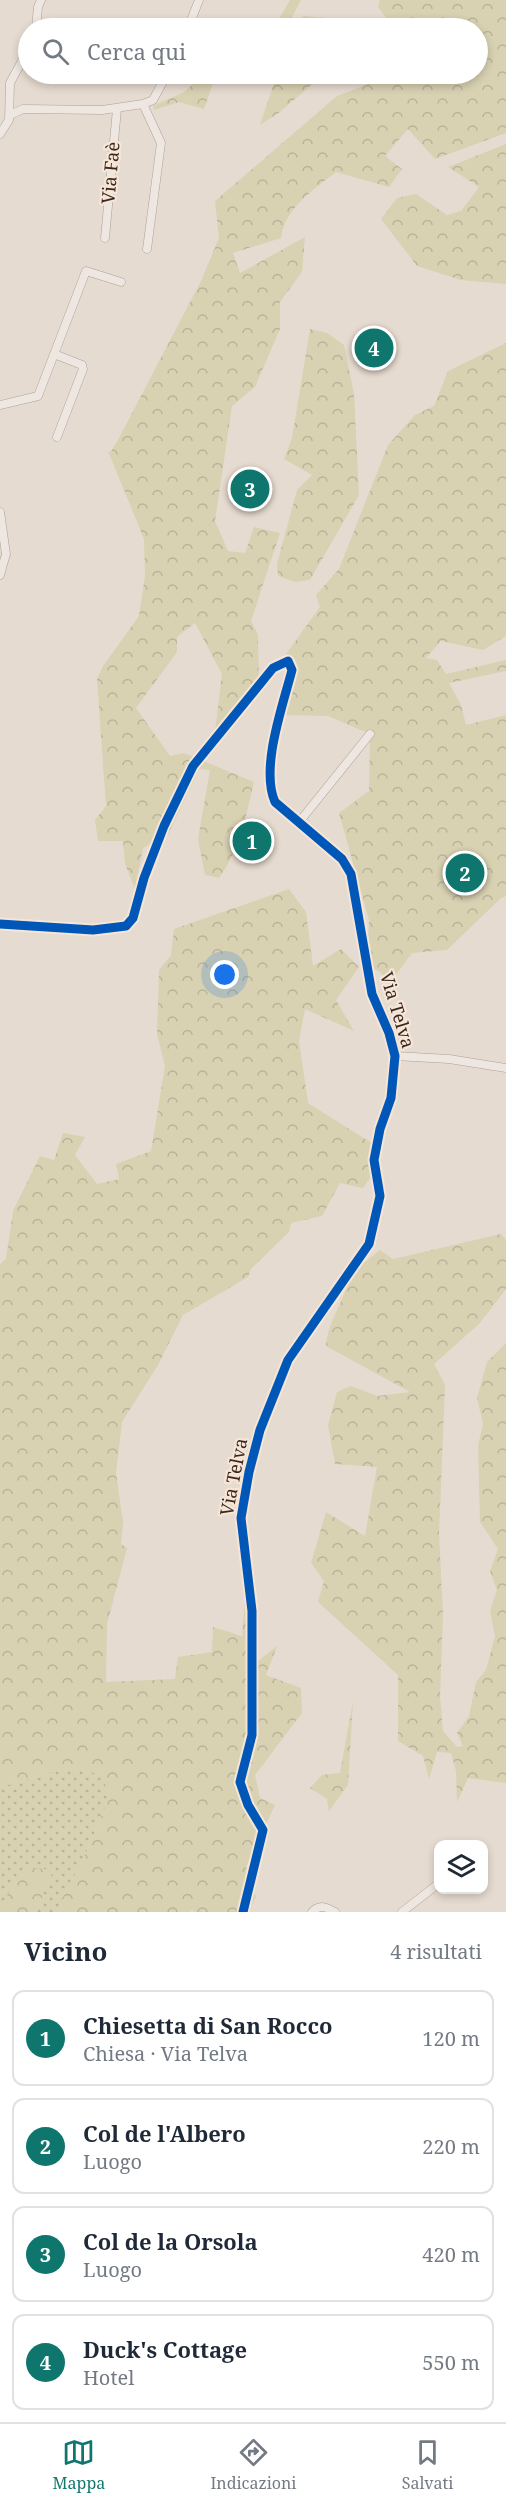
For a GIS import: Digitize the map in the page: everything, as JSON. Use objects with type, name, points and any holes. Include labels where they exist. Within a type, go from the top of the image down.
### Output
[{"type":"street","points":[[37,18],[41,0]]},
{"type":"street","points":[[192,18],[199,0]]},
{"type":"street","points":[[0,134],[10,113],[10,83],[18,68]]},
{"type":"street","points":[[10,113],[23,109],[117,109],[153,100],[162,84]]},
{"type":"street","points":[[143,104],[161,143],[147,249]]},
{"type":"street","name":"Via Faè","points":[[105,238],[117,109]]},
{"type":"street","points":[[0,405],[38,396],[86,271],[121,282]]},
{"type":"street","points":[[54,354],[74,360],[82,365],[83,369],[57,437]]},
{"type":"street","points":[[0,512],[6,554],[0,575]]},
{"type":"street","name":"Via Telva","points":[[0,924],[93,930],[126,926],[133,918],[144,878],[164,826],[194,766],[273,668],[288,661],[292,670],[273,746],[270,791],[275,802],[300,820],[342,859],[351,874],[372,994],[389,1033],[395,1056],[391,1098],[380,1129],[374,1160],[380,1196],[369,1244],[288,1359],[260,1430],[243,1507],[242,1540],[253,1628],[252,1735],[240,1782],[248,1805],[264,1830],[243,1912]]},
{"type":"street","points":[[300,820],[370,734]]},
{"type":"street","name":"Via Telva","points":[[395,1056],[449,1059],[506,1068]]},
{"type":"street","points":[[402,1912],[434,1887]]},
{"type":"street","points":[[312,1912],[316,1908],[325,1906],[335,1912]]},
{"type":"green space","points":[[290,0],[301,0],[292,18],[280,18]]},
{"type":"green space","points":[[380,0],[506,0],[506,133],[435,159],[408,129],[385,156],[402,169],[389,187],[336,172],[294,209],[281,238],[233,253],[240,273],[305,237],[302,272],[280,302],[280,329],[255,387],[232,406],[215,521],[228,551],[245,553],[254,527],[280,533],[251,621],[258,635],[259,685],[214,740],[222,674],[195,623],[177,637],[177,652],[136,708],[170,756],[184,753],[254,782],[237,844],[219,878],[205,875],[198,839],[210,770],[199,769],[168,835],[143,848],[135,889],[125,864],[123,841],[98,841],[95,820],[106,806],[97,679],[103,666],[139,616],[145,576],[144,539],[108,451],[110,453],[118,440],[201,281],[219,238],[215,201],[337,96],[368,84],[488,84],[488,18],[386,18],[378,7]]},
{"type":"green space","points":[[304,16],[327,18],[300,18]]},
{"type":"green space","points":[[193,84],[213,84],[204,109],[179,102],[154,110],[153,106],[184,92]]},
{"type":"green space","points":[[274,84],[312,84],[280,112],[260,125]]},
{"type":"green space","points":[[506,144],[506,284],[461,280],[417,266],[381,219],[397,198],[416,194],[447,215],[461,211],[479,187],[448,167]]},
{"type":"green space","points":[[310,329],[327,333],[344,345],[354,394],[359,495],[310,580],[295,582],[278,576],[277,564],[297,490],[312,475],[284,459],[292,438]]},
{"type":"green space","points":[[506,343],[506,636],[483,650],[441,641],[426,658],[437,660],[446,674],[506,660],[506,671],[449,683],[461,705],[466,725],[506,715],[506,896],[501,898],[447,950],[412,953],[390,983],[379,971],[367,967],[369,920],[339,813],[369,791],[370,734],[328,716],[286,715],[295,672],[286,654],[320,607],[316,595],[339,569],[388,445],[415,415],[434,406],[448,371]]},
{"type":"green space","points":[[289,889],[306,912],[313,966],[341,949],[359,967],[336,1000],[354,1031],[305,1009],[299,1041],[308,1103],[373,1144],[372,1175],[363,1188],[340,1183],[322,1216],[291,1223],[289,1232],[251,1269],[248,1277],[183,1315],[158,1365],[122,1422],[116,1473],[123,1523],[121,1544],[127,1548],[107,1624],[106,1682],[175,1679],[178,1657],[212,1652],[213,1627],[242,1636],[245,1600],[248,1669],[277,1646],[266,1675],[301,1688],[302,1713],[255,1775],[260,1798],[275,1805],[246,1867],[256,1897],[248,1912],[194,1912],[192,1910],[190,1912],[60,1912],[63,1897],[83,1860],[110,1796],[101,1774],[69,1768],[0,1787],[0,1264],[6,1259],[13,1211],[40,1156],[54,1160],[63,1133],[85,1137],[75,1155],[97,1184],[119,1179],[116,1164],[151,1151],[165,1066],[157,1034],[159,970],[171,955],[174,929]]},
{"type":"green space","points":[[501,1234],[506,1240],[506,1289],[479,1324],[434,1364],[445,1385],[439,1534],[443,1615],[440,1697],[443,1731],[457,1747],[463,1746],[457,1733],[469,1716],[476,1682],[486,1670],[495,1636],[490,1611],[497,1590],[490,1571],[498,1549],[480,1522],[478,1446],[483,1424],[477,1398],[487,1362],[506,1343],[506,1783],[468,1778],[457,1802],[456,1771],[451,1753],[437,1752],[429,1779],[423,1756],[398,1741],[398,1675],[318,1602],[324,1581],[311,1563],[326,1512],[365,1536],[377,1467],[335,1464],[328,1425],[337,1392],[351,1386],[377,1396],[410,1392],[326,1346],[330,1327],[350,1274],[380,1250],[393,1259]]},
{"type":"green space","points":[[353,1701],[348,1785],[329,1811],[327,1799],[310,1788],[322,1775],[340,1773]]},
{"type":"green space","points":[[69,1768],[101,1774],[110,1796],[83,1860],[63,1897],[60,1912],[36,1912],[53,1870],[24,1868],[0,1908],[0,1787]]},
{"type":"green space","points":[[24,1867],[53,1870],[36,1912],[0,1912],[0,1907]]},
{"type":"cycle path","points":[[0,924],[93,930],[126,926],[133,918],[144,878],[164,826],[193,766],[273,668],[288,661],[292,670],[274,736],[270,772],[271,788],[275,802],[342,859],[351,874],[372,994],[389,1033],[395,1056],[391,1098],[380,1129],[374,1160],[380,1196],[369,1244],[288,1360],[260,1430],[249,1472],[241,1518],[252,1611],[252,1735],[240,1782],[248,1805],[263,1830],[243,1912]]},
{"type":"place","name":"Duck's Cottage","points":[[374,348]]},
{"type":"place","name":"Col de la Orsola","points":[[250,489]]},
{"type":"place","name":"Chiesetta di San Rocco","points":[[252,841]]},
{"type":"place","name":"Col de l'Albero","points":[[465,873]]}]
